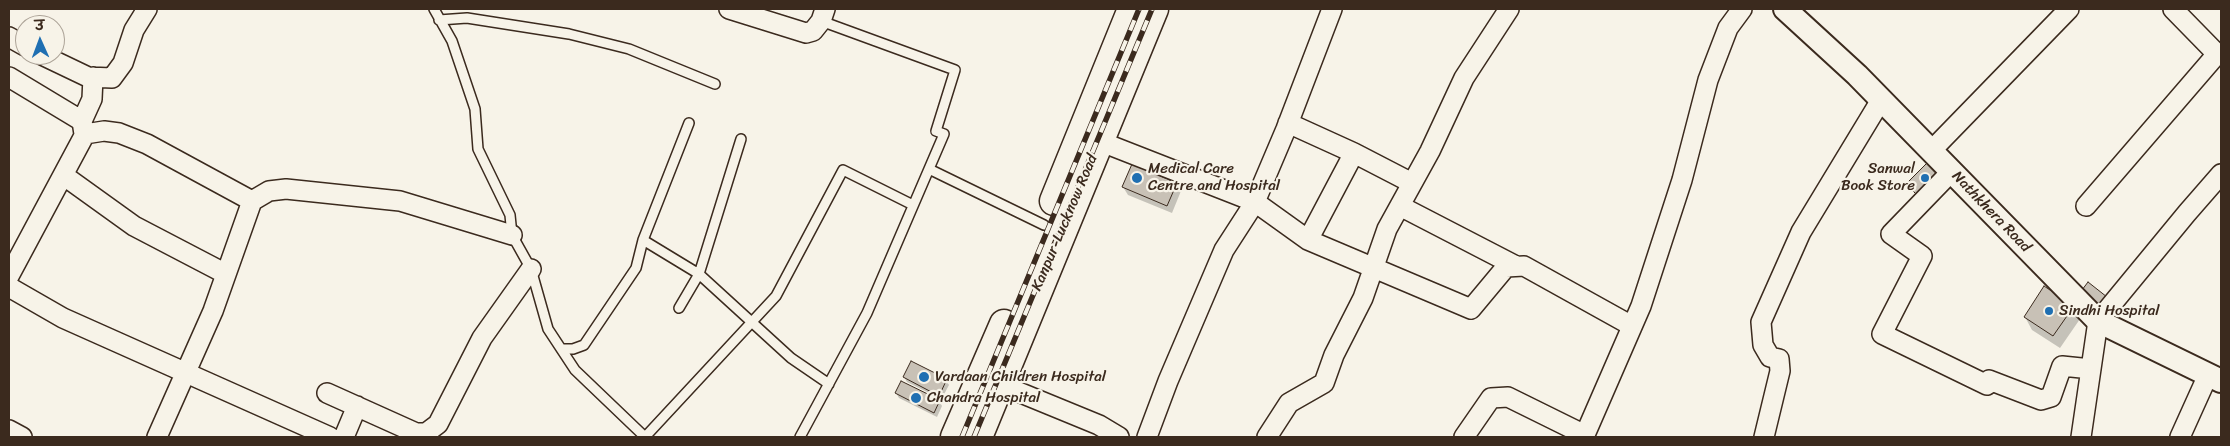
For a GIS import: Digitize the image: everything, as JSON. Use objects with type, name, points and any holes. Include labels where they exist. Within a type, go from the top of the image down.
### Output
[{"type":"main road","name":"Kanpur-Lucknow Road","points":[[955,437],[1132,9]]},
{"type":"main road","name":"Kanpur-Lucknow Road","points":[[978,437],[1154,9]]},
{"type":"street","points":[[65,65],[93,77],[112,78],[123,63],[134,30],[147,9]]},
{"type":"street","points":[[729,9],[806,33],[813,31],[823,15]]},
{"type":"street","points":[[1147,437],[1168,380],[1224,250],[1255,202],[1332,9]]},
{"type":"street","points":[[1268,437],[1289,403],[1324,383],[1334,355],[1363,298],[1387,229],[1464,78],[1509,9]]},
{"type":"street","points":[[1464,437],[1491,398],[1508,397],[1584,436],[1641,306],[1682,180],[1708,80],[1728,28],[1742,9]]},
{"type":"street","name":"Nathkhera Road","points":[[1785,9],[1881,100],[2098,321],[2214,378]]},
{"type":"street","points":[[1931,151],[2069,9]]},
{"type":"street","points":[[2086,206],[2217,54],[2173,9]]},
{"type":"street","points":[[9,77],[83,128],[119,133],[147,144],[252,201]]},
{"type":"street","points":[[9,276],[83,128],[92,99],[93,77]]},
{"type":"street","points":[[1764,437],[1780,372],[1779,360],[1770,357],[1763,344],[1761,322],[1801,232],[1881,100]]},
{"type":"street","points":[[1288,123],[1354,152],[1412,183]]},
{"type":"street","points":[[1099,141],[1255,202],[1308,240],[1471,309],[1506,266],[1524,266],[1632,326]]},
{"type":"street","points":[[1308,240],[1354,152]]},
{"type":"street","points":[[1952,172],[1891,234],[1922,256],[1882,334],[1986,385],[1989,380],[2041,400],[2051,397],[2062,366],[2091,369]]},
{"type":"street","points":[[2081,437],[2098,321],[2187,212],[2221,174]]},
{"type":"street","points":[[70,180],[134,226],[226,274]]},
{"type":"street","points":[[157,437],[213,311],[252,201],[269,191],[286,189],[390,200],[512,236]]},
{"type":"street","points":[[1400,206],[1516,266]]},
{"type":"street","points":[[327,393],[416,433],[426,433],[438,424],[482,338],[530,269]]},
{"type":"street","points":[[9,287],[63,318],[330,437]]},
{"type":"street","points":[[2180,437],[2214,378]]},
{"type":"street","points":[[999,384],[1099,425],[1119,437]]},
{"type":"street","points":[[344,437],[357,406]]},
{"type":"street","points":[[9,430],[22,437]]},
{"type":"lane","points":[[434,9],[452,41],[476,108],[478,149],[510,215],[512,236],[530,269],[548,329],[575,370],[645,437],[776,296],[843,170],[913,205]]},
{"type":"lane","points":[[800,437],[867,314],[944,134],[936,131],[954,70],[823,15]]},
{"type":"lane","points":[[439,20],[467,18],[569,34],[629,49],[715,84]]},
{"type":"lane","points":[[562,349],[573,349],[584,345],[636,268],[643,240],[689,123]]},
{"type":"lane","points":[[679,308],[698,274],[741,139]]},
{"type":"lane","points":[[929,169],[1044,225]]},
{"type":"lane","points":[[643,240],[698,274],[791,358],[829,384]]},
{"type":"building","name":"Sanwal Book Store","points":[[1931,159],[1944,172],[1919,197],[1906,184]]},
{"type":"building","points":[[1132,164],[1177,183],[1167,206],[1122,187]]},
{"type":"building","points":[[2088,282],[2107,297],[2098,308],[2079,294]]},
{"type":"building","name":"Sindhi Hospital","points":[[2044,286],[2074,306],[2053,336],[2024,317]]},
{"type":"building","points":[[911,361],[947,379],[939,396],[903,377]]},
{"type":"building","points":[[901,381],[940,400],[934,413],[895,393]]},
{"type":"railway","points":[[962,437],[1139,9]]},
{"type":"railway","points":[[974,437],[1152,9]]},
{"type":"place","name":"Medical Care Centre and Hospital","points":[[1137,178]]},
{"type":"place","name":"Sanwal Book Store","points":[[1925,178]]},
{"type":"place","name":"Sindhi Hospital","points":[[2049,311]]},
{"type":"place","name":"Vardaan Children Hospital","points":[[924,377]]},
{"type":"place","name":"Chandra Hospital","points":[[916,398]]}]
